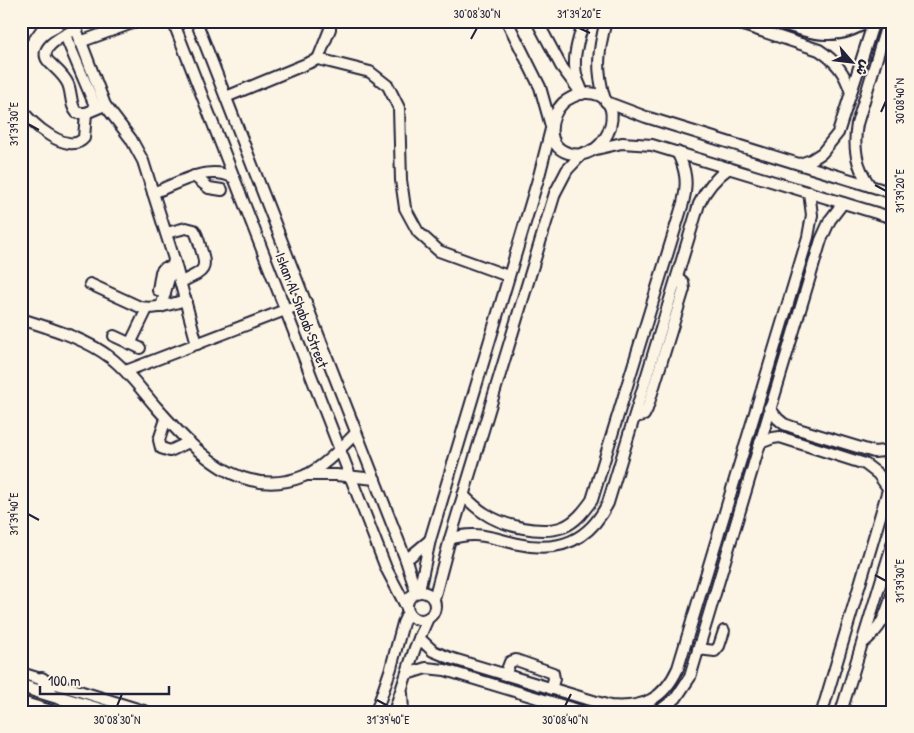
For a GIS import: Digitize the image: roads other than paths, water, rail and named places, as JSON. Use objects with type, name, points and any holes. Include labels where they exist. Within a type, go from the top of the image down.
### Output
[{"type":"main road","points":[[42,679],[52,695]]},
{"type":"main road","points":[[21,686],[107,712]]},
{"type":"main road","points":[[21,703],[51,712]]},
{"type":"street","points":[[21,38],[32,21]]},
{"type":"street","points":[[80,42],[138,21]]},
{"type":"street","name":"Iskan Al Shabab Street","points":[[173,21],[386,568],[408,610]]},
{"type":"street","name":"Iskan Al Shabab Street","points":[[196,21],[417,592]]},
{"type":"street","points":[[318,60],[330,29],[330,21]]},
{"type":"street","points":[[507,21],[540,87],[555,144],[567,153],[587,152],[622,142],[652,145],[893,218]]},
{"type":"street","points":[[537,21],[561,66],[583,94]]},
{"type":"street","points":[[583,94],[574,66],[576,47],[584,21]]},
{"type":"street","points":[[394,712],[419,638],[428,618],[434,612],[434,599],[450,539],[555,193],[567,170],[587,152],[599,145],[612,124],[612,116],[606,101],[598,66],[600,44],[606,21]]},
{"type":"street","points":[[731,21],[812,47],[831,57],[847,80],[852,94]]},
{"type":"street","points":[[774,21],[816,34],[836,35],[859,28],[868,21]]},
{"type":"street","points":[[800,164],[822,153],[838,133],[844,120],[874,21]]},
{"type":"street","points":[[870,186],[858,163],[855,137],[857,124],[888,21]]},
{"type":"street","points":[[74,25],[80,42],[101,106],[86,113],[80,114],[75,111],[67,82],[46,58],[48,47],[64,36],[74,25]]},
{"type":"street","points":[[812,47],[817,41],[816,34]]},
{"type":"street","points":[[64,36],[101,106],[138,149],[166,233],[173,264],[181,282],[198,344]]},
{"type":"street","points":[[226,97],[318,60],[370,72],[388,86],[399,108],[401,180],[405,208],[418,232],[439,251],[508,276]]},
{"type":"street","points":[[376,712],[408,610],[408,599],[417,592],[430,540],[539,176],[551,127],[557,110],[562,104],[575,96],[596,94],[606,101],[646,117],[893,193]]},
{"type":"street","points":[[21,108],[33,123],[45,133],[74,143],[80,142],[85,135],[86,113]]},
{"type":"street","points":[[844,120],[851,125],[857,124]]},
{"type":"street","points":[[464,495],[484,513],[496,520],[538,529],[564,526],[575,520],[585,511],[592,500],[685,193],[685,172],[677,152]]},
{"type":"street","points":[[450,539],[474,534],[491,536],[519,544],[552,546],[566,544],[579,537],[591,529],[601,518],[608,503],[702,196],[714,180],[729,168]]},
{"type":"street","points":[[153,193],[194,176],[216,172],[226,173],[234,178]]},
{"type":"street","points":[[194,176],[209,188],[222,190]]},
{"type":"street","points":[[419,638],[426,646],[441,655],[610,706],[624,708],[652,700],[673,681],[808,237],[812,215],[808,192]]},
{"type":"street","points":[[658,712],[668,706],[684,688],[690,677],[769,408],[821,240],[830,220],[843,203]]},
{"type":"street","points":[[166,233],[189,228],[194,230],[205,260],[205,267],[200,273],[181,282]]},
{"type":"street","points":[[161,307],[173,264]]},
{"type":"street","points":[[90,284],[147,308],[161,307],[186,300]]},
{"type":"street","points":[[126,371],[306,302]]},
{"type":"street","points":[[130,344],[147,308]]},
{"type":"street","points":[[21,318],[78,338],[111,358],[126,371],[166,419],[189,442],[220,468],[234,476],[252,481],[279,482],[305,475],[374,479]]},
{"type":"street","points":[[114,336],[140,348]]},
{"type":"street","points":[[769,408],[778,420],[791,427],[874,452],[893,450]]},
{"type":"street","points":[[166,419],[159,440],[162,448],[170,451],[189,442]]},
{"type":"street","points":[[305,475],[339,449],[356,433]]},
{"type":"street","points":[[760,443],[780,437],[857,461],[878,474],[888,488]]},
{"type":"street","points":[[822,712],[893,473]]},
{"type":"street","points":[[406,560],[430,540]]},
{"type":"street","points":[[841,712],[893,542]]},
{"type":"street","points":[[417,592],[427,593],[434,599]]},
{"type":"street","points":[[862,643],[880,626],[893,592]]},
{"type":"street","points":[[408,610],[415,619],[423,620],[428,618]]},
{"type":"street","points":[[698,649],[715,651],[724,632]]},
{"type":"street","points":[[505,675],[510,662],[516,660],[553,673],[554,678],[551,688]]},
{"type":"street","points":[[407,674],[426,668],[445,670],[584,712]]},
{"type":"street","points":[[21,673],[147,712]]},
{"type":"street","points":[[402,690],[403,712]]}]
